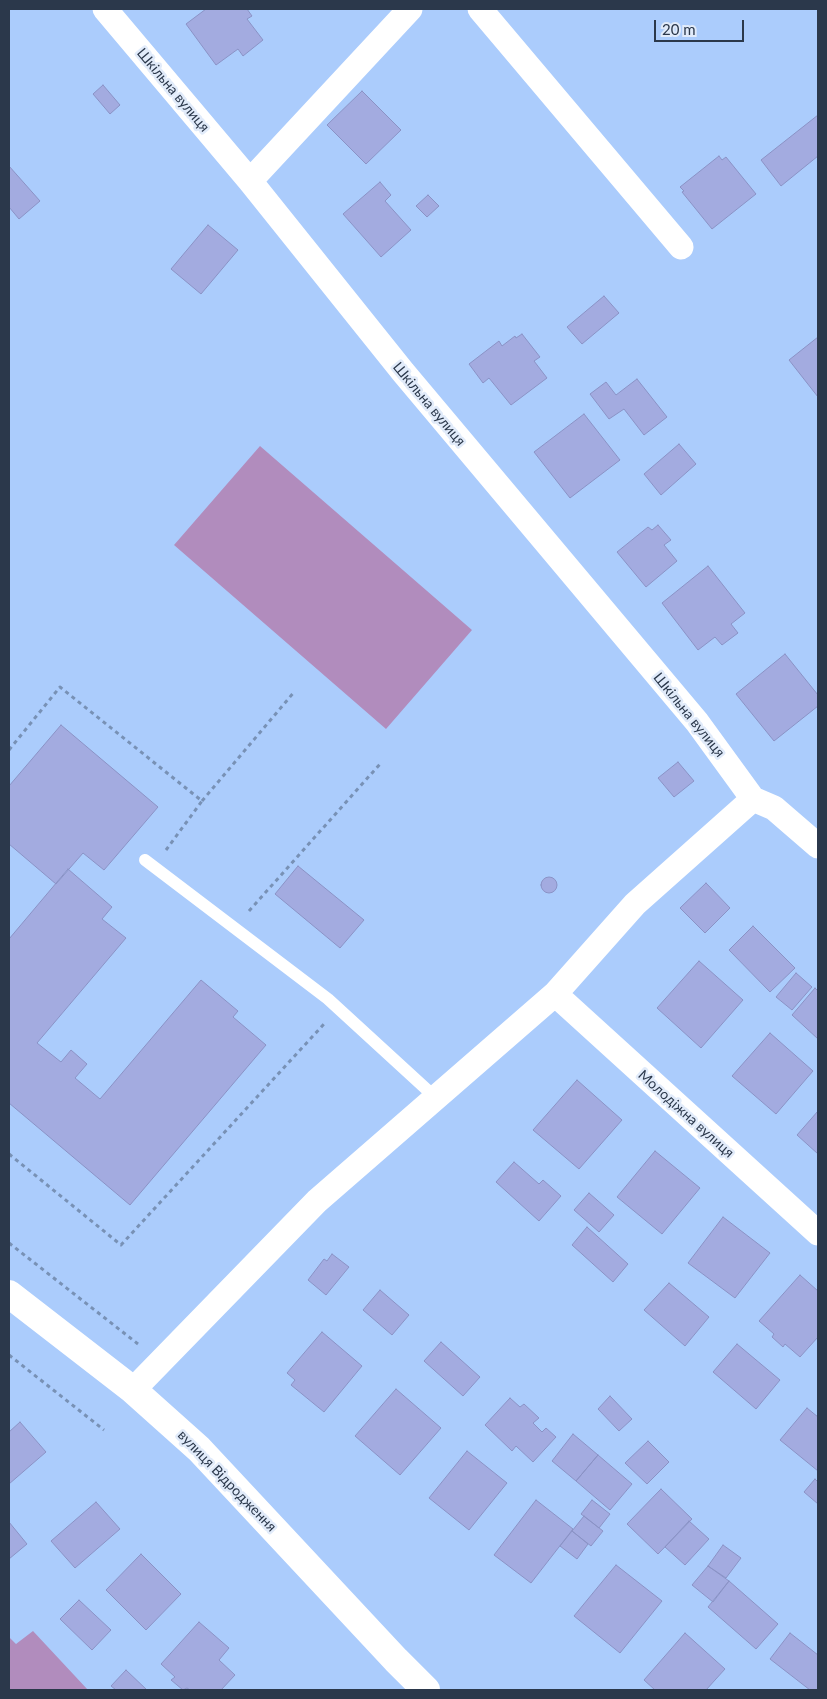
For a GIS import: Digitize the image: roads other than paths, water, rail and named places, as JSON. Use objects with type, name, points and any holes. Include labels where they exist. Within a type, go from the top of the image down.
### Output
[{"type":"street","name":"Шкільна вулиця","points":[[106,9],[250,181],[403,372],[697,722],[754,799]]},
{"type":"street","points":[[250,181],[410,9]]},
{"type":"street","points":[[480,9],[681,247]]},
{"type":"street","points":[[133,1390],[317,1201],[555,994],[635,904],[754,799],[774,808],[818,846]]},
{"type":"street","name":"Молодіжна вулиця","points":[[555,994],[818,1233]]},
{"type":"street","name":"вулиця Відродження","points":[[9,1294],[133,1390],[199,1449],[426,1690]]},
{"type":"lane","points":[[150,863],[328,999],[436,1098]]}]
